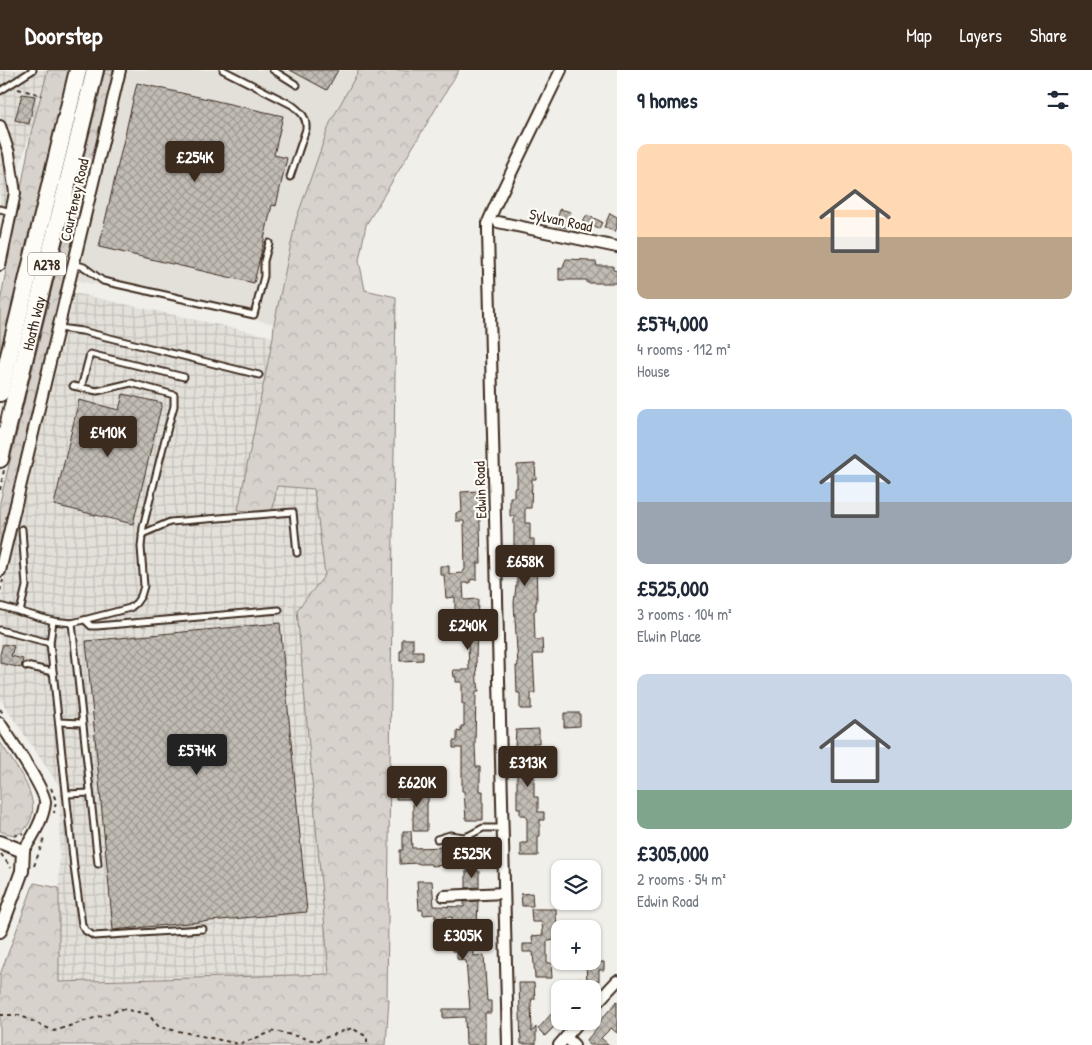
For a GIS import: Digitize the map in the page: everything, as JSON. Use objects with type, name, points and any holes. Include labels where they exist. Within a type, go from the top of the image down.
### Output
[{"type":"main road","name":"Hoath Way","points":[[0,393],[78,70]]},
{"type":"main road","name":"Hoath Way","points":[[0,459],[95,70]]},
{"type":"street","name":"Courteney Road","points":[[0,571],[120,70]]},
{"type":"street","name":"Edwin Road","points":[[508,1045],[488,222],[561,70]]},
{"type":"street","points":[[0,126],[9,153],[15,193],[0,265]]},
{"type":"street","name":"Sylvan Road","points":[[498,222],[617,247]]},
{"type":"street","points":[[0,723],[40,787],[45,801],[35,833],[23,851],[22,870],[0,931]]},
{"type":"street","points":[[4,844],[23,851]]},
{"type":"street","points":[[444,896],[504,893]]},
{"type":"street","points":[[601,998],[617,981]]},
{"type":"street","points":[[572,1030],[562,1041],[574,1045]]},
{"type":"lane","points":[[0,91],[33,70]]},
{"type":"lane","points":[[223,70],[292,105],[301,112],[306,121],[306,129],[290,177]]},
{"type":"lane","points":[[273,70],[297,85]]},
{"type":"lane","points":[[0,209],[11,212]]},
{"type":"lane","points":[[74,264],[84,267],[102,281],[254,315],[264,276],[264,261],[269,243]]},
{"type":"lane","points":[[59,328],[82,331],[259,375]]},
{"type":"lane","points":[[81,388],[90,354],[184,377]]},
{"type":"lane","points":[[0,606],[53,621],[72,623],[130,608],[141,596],[144,586],[142,534],[174,406],[174,395],[131,382],[97,391],[73,386]]},
{"type":"lane","points":[[142,534],[170,522],[293,512],[296,553]]},
{"type":"lane","points":[[20,612],[26,586],[22,529]]},
{"type":"lane","points":[[85,620],[91,626],[97,626],[279,610]]},
{"type":"lane","points":[[53,621],[50,643],[82,925],[86,931],[94,936],[105,937],[203,929]]},
{"type":"lane","points":[[72,623],[98,864]]},
{"type":"lane","points":[[0,630],[50,643]]},
{"type":"lane","points":[[26,666],[53,672]]},
{"type":"lane","points":[[59,722],[82,723]]},
{"type":"lane","points":[[66,794],[90,794]]},
{"type":"lane","points":[[437,839],[450,835],[470,835],[483,828],[502,828]]},
{"type":"path","points":[[13,82],[20,89],[42,95]]},
{"type":"path","points":[[12,869],[4,844],[23,833]]},
{"type":"path","points":[[0,1015],[19,1015],[54,1031],[122,1010],[148,1014],[159,1027],[239,1044],[274,1031],[316,1041],[352,1028],[367,1037],[367,1045]]},
{"type":"shaded area","points":[[0,70],[48,70],[32,129],[0,220]]},
{"type":"shaded area","points":[[117,70],[359,70],[330,123],[296,220],[274,324],[66,278]]},
{"type":"shaded area","points":[[75,293],[273,337],[238,510],[272,513],[277,486],[314,489],[325,575],[297,610],[329,974],[58,982],[60,787],[0,699],[0,599]]},
{"type":"green space","points":[[48,70],[72,70],[0,370],[0,303],[32,129]]},
{"type":"green space","points":[[105,70],[117,70],[0,549],[0,502]]},
{"type":"green space","points":[[359,70],[459,70],[366,225],[359,260],[365,290],[396,297],[387,999],[389,999],[386,1045],[0,1045],[0,975],[34,883],[59,888],[59,982],[329,974],[297,610],[325,575],[314,489],[277,486],[272,513],[238,510],[296,220],[330,123]]},
{"type":"green space","points":[[0,742],[20,773],[31,796],[33,808],[31,819],[25,829],[19,834],[0,831]]},
{"type":"building","points":[[290,70],[338,70],[327,90]]},
{"type":"building","points":[[137,83],[283,116],[274,155],[287,158],[276,206],[272,205],[254,283],[99,247]]},
{"type":"building","points":[[22,94],[35,96],[29,124],[15,120]]},
{"type":"building","points":[[560,209],[571,212],[567,228],[556,225]]},
{"type":"building","points":[[610,213],[617,217],[615,232],[604,227]]},
{"type":"building","points":[[587,215],[602,222],[599,229],[583,222]]},
{"type":"building","points":[[566,259],[589,260],[589,262],[596,262],[597,266],[613,266],[613,270],[617,271],[617,283],[587,283],[587,280],[559,280],[559,268],[562,269]]},
{"type":"building","points":[[123,394],[162,403],[133,524],[54,505],[79,400],[119,410]]},
{"type":"building","points":[[535,464],[536,479],[532,479],[531,508],[525,508],[525,523],[530,523],[530,539],[534,539],[534,554],[539,554],[539,561],[536,561],[537,602],[536,610],[534,611],[535,640],[542,639],[543,654],[533,654],[535,693],[531,693],[531,709],[520,709],[520,693],[517,693],[516,666],[518,666],[514,603],[517,574],[522,574],[521,550],[514,550],[514,516],[510,516],[510,497],[514,497],[514,488],[517,488],[517,465]]},
{"type":"building","points":[[479,491],[481,563],[477,563],[477,579],[470,580],[470,583],[463,583],[464,600],[478,599],[476,658],[479,691],[476,691],[475,746],[476,767],[480,767],[480,791],[483,791],[483,820],[466,820],[464,791],[462,791],[462,748],[453,748],[453,741],[457,741],[457,731],[461,732],[461,726],[464,726],[464,704],[462,704],[462,682],[456,682],[453,670],[469,670],[468,644],[465,644],[464,633],[461,633],[461,610],[455,611],[455,597],[446,598],[444,575],[440,575],[440,566],[449,566],[449,574],[463,573],[465,570],[464,521],[456,521],[456,513],[462,512],[461,492]]},
{"type":"building","points":[[280,623],[307,912],[113,930],[86,641]]},
{"type":"building","points":[[402,639],[413,639],[413,651],[423,651],[423,660],[400,661]]},
{"type":"building","points":[[3,644],[14,646],[11,656],[23,659],[21,668],[0,663]]},
{"type":"building","points":[[564,713],[580,713],[580,726],[564,727]]},
{"type":"building","points":[[539,729],[539,743],[533,743],[533,762],[536,762],[534,797],[538,797],[538,812],[544,812],[544,820],[540,820],[538,856],[521,856],[521,843],[527,843],[527,820],[525,815],[520,815],[520,808],[517,808],[517,772],[516,761],[514,761],[516,730]]},
{"type":"building","points":[[396,792],[428,792],[427,831],[413,831],[413,799],[396,799]]},
{"type":"building","points":[[403,831],[411,831],[412,848],[463,845],[463,864],[431,866],[431,864],[418,863],[400,864],[400,850],[403,850]]},
{"type":"building","points":[[466,871],[479,871],[479,887],[466,888]]},
{"type":"building","points":[[417,881],[432,881],[434,906],[464,907],[464,902],[478,901],[477,926],[473,926],[474,956],[484,955],[487,1001],[491,1001],[491,1013],[485,1013],[485,1045],[466,1045],[465,1017],[443,1018],[443,1009],[470,1009],[466,961],[457,959],[457,951],[452,951],[452,917],[435,918],[435,914],[423,915],[423,910],[419,910]]},
{"type":"building","points":[[532,893],[533,906],[522,906],[521,894]]},
{"type":"building","points":[[531,909],[556,910],[556,920],[551,920],[551,941],[547,941],[547,963],[551,963],[552,978],[535,978],[533,952],[523,952],[523,944],[533,944],[532,936],[543,935],[542,922],[532,922]]},
{"type":"building","points":[[601,962],[604,962],[604,970],[601,970]]},
{"type":"building","points":[[586,970],[599,970],[599,980],[587,980]]},
{"type":"building","points":[[519,983],[534,983],[535,999],[532,999],[531,1003],[532,1032],[536,1027],[536,1044],[521,1044]]},
{"type":"building","points":[[617,1001],[617,1033],[611,1028],[601,1038],[609,1045],[590,1045],[586,1041],[595,1030],[601,1030],[601,1020]]},
{"type":"building","points":[[551,1014],[551,1030],[545,1036],[538,1029]]}]
